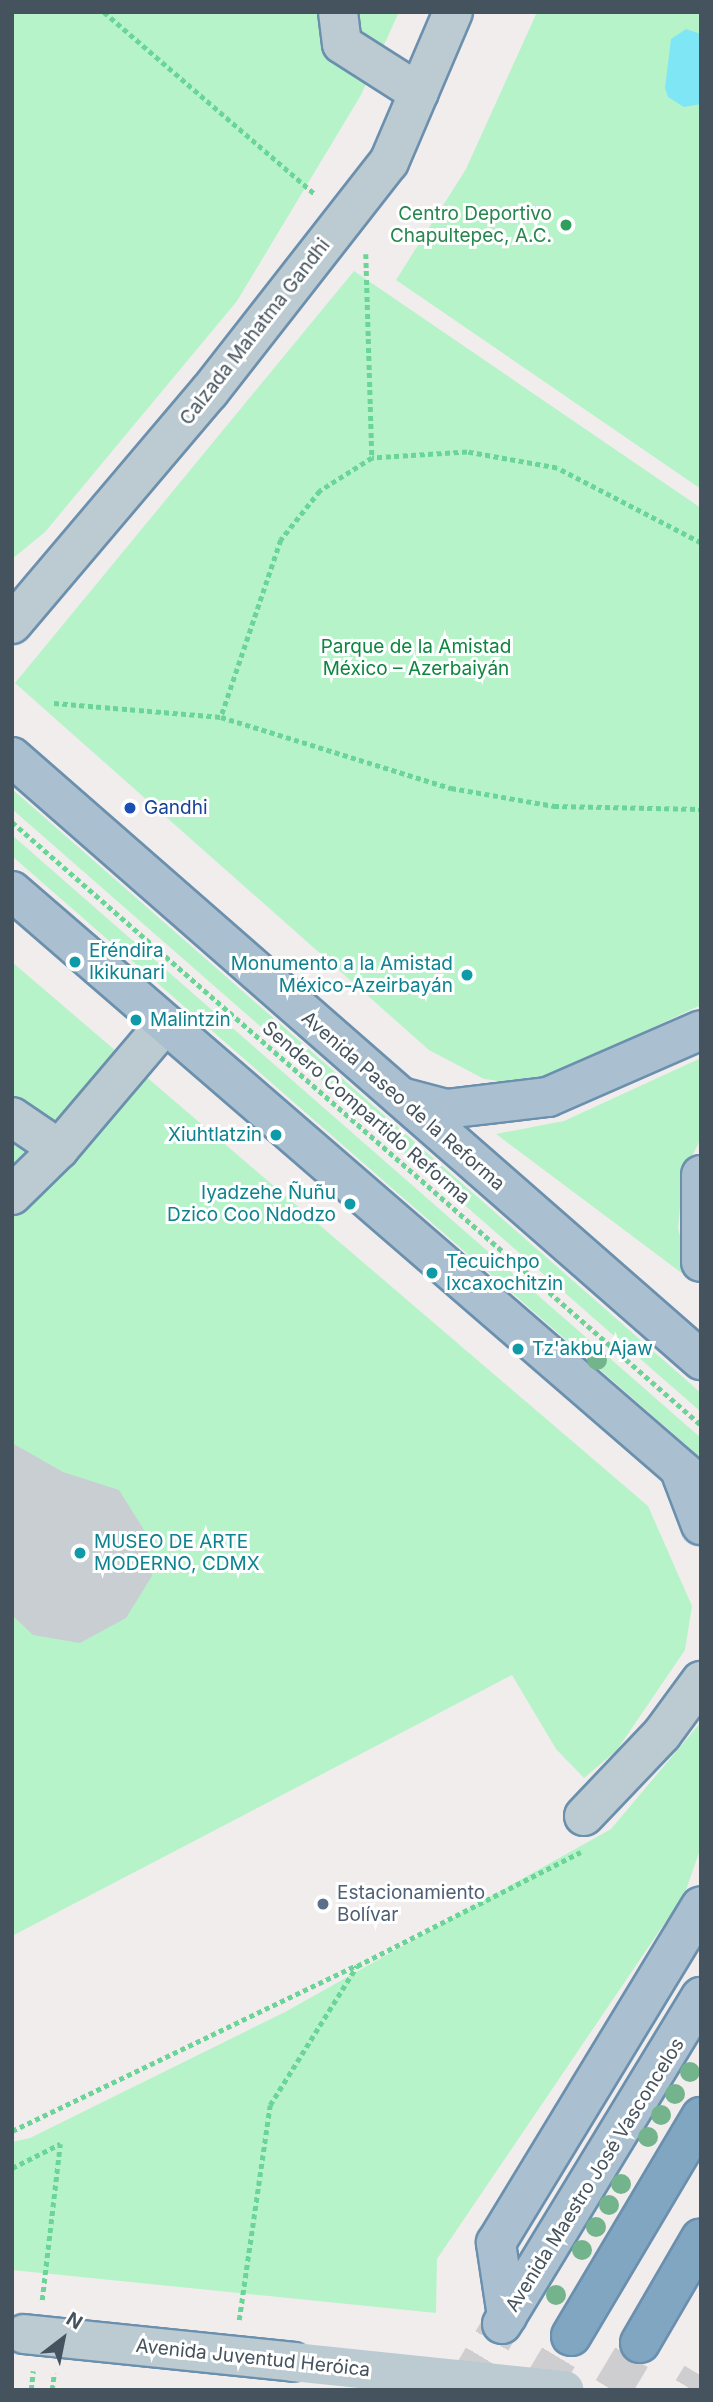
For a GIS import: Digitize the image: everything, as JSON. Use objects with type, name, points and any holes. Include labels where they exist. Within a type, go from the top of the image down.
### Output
[{"type":"highway","points":[[571,2336],[701,2117]]},
{"type":"highway","points":[[640,2343],[701,2238]]},
{"type":"main road","name":"Avenida Paseo de la Reforma","points":[[12,757],[701,1360]]},
{"type":"main road","points":[[15,896],[690,1478],[701,1525]]},
{"type":"main road","points":[[393,1093],[446,1109],[548,1097],[701,1030]]},
{"type":"main road","points":[[701,1175],[701,1262]]},
{"type":"main road","name":"Avenida Maestro José Vasconcelos","points":[[697,2009],[503,2323],[496,2243],[701,1906]]},
{"type":"street","points":[[338,12],[342,44],[419,93]]},
{"type":"street","name":"Calzada Mahatma Gandhi","points":[[12,624],[209,392],[389,162],[453,12]]},
{"type":"street","points":[[12,1195],[59,1149],[165,1024]]},
{"type":"street","points":[[12,1116],[59,1149]]},
{"type":"street","points":[[584,1816],[662,1734],[701,1681]]},
{"type":"street","name":"Avenida Juventud Heróica","points":[[31,2335],[565,2390]]},
{"type":"path","points":[[104,12],[344,219],[366,252],[372,458]]},
{"type":"path","points":[[221,717],[281,540],[320,491],[372,458],[467,452],[557,468],[701,542]]},
{"type":"path","points":[[54,703],[221,717],[451,788],[554,806],[701,809]]},
{"type":"path","name":"Sendero Compartido Reforma","points":[[12,822],[701,1425]]},
{"type":"path","points":[[12,2131],[357,1966],[601,1842],[584,1816]]},
{"type":"path","points":[[234,2356],[270,2105],[357,1966]]},
{"type":"path","points":[[12,2168],[60,2144],[31,2335]]},
{"type":"green space","points":[[12,12],[399,12],[361,95],[237,301],[45,532],[12,559]]},
{"type":"green space","name":"Centro Deportivo Chapultepec, A.C.","points":[[537,12],[701,12],[701,489],[396,280],[466,169]]},
{"type":"green space","name":"Parque de la Amistad México – Azerbaiyán","points":[[354,271],[701,508],[701,1005],[530,1085],[484,1079],[429,1050],[15,683]]},
{"type":"green space","points":[[12,789],[701,1393],[701,1412],[12,809]]},
{"type":"green space","points":[[12,835],[701,1438],[701,1458],[12,856]]},
{"type":"green space","points":[[12,962],[648,1506],[692,1606],[685,1650],[617,1750],[584,1778],[556,1749],[512,1675],[12,1936]]},
{"type":"green space","points":[[701,1058],[701,1138],[683,1175],[678,1228],[691,1280],[496,1134],[564,1121]]},
{"type":"green space","points":[[701,1722],[701,1847],[685,1893],[437,2259],[436,2313],[12,2270],[12,2142],[30,2138],[285,2012],[611,1829]]},
{"type":"water","points":[[686,29],[701,34],[701,104],[684,107],[668,97],[665,88],[671,39]]},
{"type":"building","name":"MUSEO DE ARTE MODERNO, CDMX","points":[[12,1443],[63,1472],[119,1490],[144,1530],[152,1576],[126,1618],[80,1643],[33,1635],[12,1615]]},
{"type":"tunnel","points":[[463,2390],[499,2329]]},
{"type":"tunnel","points":[[539,2390],[571,2336]]},
{"type":"tunnel","points":[[612,2390],[640,2343]]},
{"type":"tunnel","points":[[692,2390],[701,2375]]},
{"type":"place","name":"Centro Deportivo Chapultepec, A.C.","points":[[566,225]]},
{"type":"place","name":"Gandhi","points":[[130,808]]},
{"type":"place","name":"Eréndira Ikikunari","points":[[75,962]]},
{"type":"place","name":"Monumento a la Amistad México-Azeirbayán","points":[[467,975]]},
{"type":"place","name":"Malintzin","points":[[136,1020]]},
{"type":"place","name":"Xiuhtlatzin","points":[[276,1135]]},
{"type":"place","name":"Iyadzehe Ñuñu Dzico Coo Ndodzo","points":[[350,1204]]},
{"type":"place","name":"Tecuichpo Ixcaxochitzin","points":[[432,1273]]},
{"type":"place","name":"Tz'akbu Ajaw","points":[[518,1349]]},
{"type":"place","name":"MUSEO DE ARTE MODERNO, CDMX","points":[[80,1553]]},
{"type":"place","name":"Estacionamiento Bolívar","points":[[323,1904]]}]
